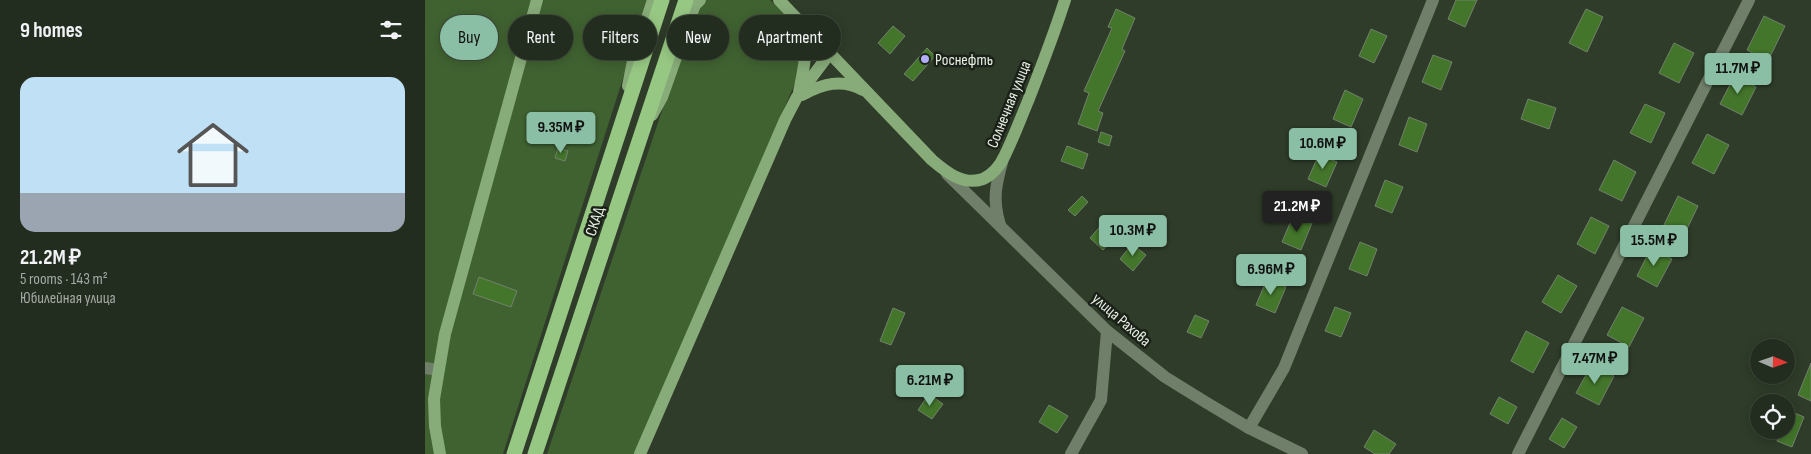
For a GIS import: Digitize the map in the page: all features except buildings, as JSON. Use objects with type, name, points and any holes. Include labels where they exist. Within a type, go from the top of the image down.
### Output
[{"type":"highway","name":"СКАД","points":[[514,454],[661,0]]},
{"type":"highway","name":"СКАД","points":[[535,454],[686,0]]},
{"type":"main road","points":[[440,454],[435,426],[431,369],[445,334],[537,0]]},
{"type":"main road","points":[[622,122],[633,61],[653,0]]},
{"type":"main road","points":[[643,127],[663,97],[691,15],[695,5],[700,0]]},
{"type":"main road","points":[[779,0],[793,15]]},
{"type":"main road","name":"Солнечная улица","points":[[947,174],[962,180],[974,181],[984,178],[993,172],[1003,159],[1033,88],[1065,0]]},
{"type":"main road","points":[[797,97],[805,60]]},
{"type":"main road","points":[[640,454],[781,129],[797,97],[824,60]]},
{"type":"main road","points":[[837,60],[947,174]]},
{"type":"main road","points":[[797,97],[816,87],[833,83],[855,86],[866,92]]},
{"type":"street","points":[[1249,428],[1284,368],[1433,0]]},
{"type":"street","points":[[1518,454],[1749,0]]},
{"type":"street","points":[[1001,227],[995,199],[996,185],[1003,159]]},
{"type":"street","name":"улица Рахова","points":[[947,174],[1107,331],[1165,377],[1249,428],[1302,454]]},
{"type":"street","points":[[1071,454],[1101,400],[1107,331]]},
{"type":"green space","points":[[425,0],[648,0],[643,15],[583,15],[583,60],[629,60],[503,454],[425,454]]},
{"type":"green space","points":[[706,0],[770,0],[786,15],[739,15],[739,60],[800,60],[796,81],[634,454],[547,454],[679,60],[729,60],[729,15],[694,15]]},
{"type":"place","name":"Роснефть","points":[[925,59]]}]
